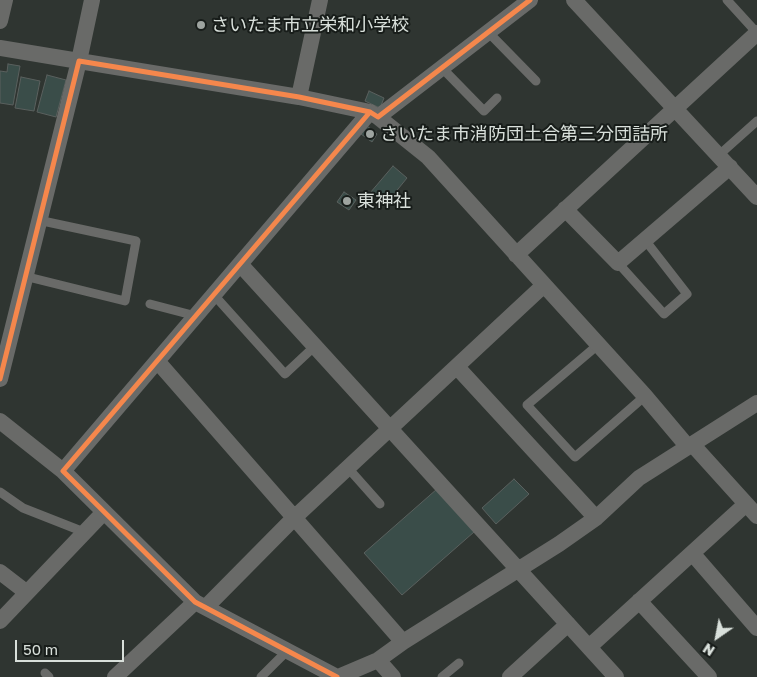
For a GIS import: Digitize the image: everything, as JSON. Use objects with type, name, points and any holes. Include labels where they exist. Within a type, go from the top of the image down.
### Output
[{"type":"street","points":[[0,20],[5,0]]},
{"type":"street","points":[[0,379],[92,0]]},
{"type":"street","points":[[298,97],[320,0]]},
{"type":"street","points":[[63,471],[240,264],[374,114],[442,68],[530,0]]},
{"type":"street","points":[[574,0],[675,106],[757,197]]},
{"type":"street","points":[[516,255],[675,106],[757,33]]},
{"type":"street","points":[[0,48],[298,97],[374,114],[428,157],[690,446],[757,516]]},
{"type":"street","points":[[565,209],[618,263],[646,240],[725,161]]},
{"type":"street","points":[[240,264],[519,568],[616,677]]},
{"type":"street","points":[[115,677],[201,605],[544,285]]},
{"type":"street","points":[[158,362],[403,642]]},
{"type":"street","points":[[456,367],[596,518]]},
{"type":"street","points":[[0,421],[63,471],[201,605],[337,677],[378,660],[596,518],[639,478],[757,403]]},
{"type":"street","points":[[589,647],[746,504]]},
{"type":"street","points":[[0,621],[104,512]]},
{"type":"street","points":[[692,553],[757,628]]},
{"type":"street","points":[[0,572],[26,592]]},
{"type":"street","points":[[639,601],[709,677]]},
{"type":"street","points":[[510,677],[568,624]]},
{"type":"street","points":[[378,660],[393,677]]},
{"type":"lane","points":[[727,0],[757,33]]},
{"type":"lane","points":[[489,33],[536,81]]},
{"type":"lane","points":[[442,68],[484,111],[497,98]]},
{"type":"lane","points":[[725,161],[757,121]]},
{"type":"lane","points":[[24,276],[125,301],[136,241],[38,220]]},
{"type":"lane","points":[[618,263],[664,314],[687,294],[646,240]]},
{"type":"lane","points":[[214,295],[284,374],[315,346]]},
{"type":"lane","points":[[150,304],[196,316]]},
{"type":"lane","points":[[598,344],[528,405],[575,457],[645,396]]},
{"type":"lane","points":[[348,468],[380,504]]},
{"type":"lane","points":[[0,492],[23,508],[84,532]]},
{"type":"lane","points":[[260,677],[288,650]]},
{"type":"lane","points":[[442,677],[459,663]]},
{"type":"building","points":[[8,64],[20,66],[13,105],[0,103],[0,71],[7,72]]},
{"type":"building","points":[[47,75],[66,80],[56,117],[37,112]]},
{"type":"building","points":[[21,77],[40,81],[34,111],[15,108]]},
{"type":"building","points":[[369,91],[384,98],[380,108],[365,101]]},
{"type":"building","points":[[367,126],[377,134],[372,142],[361,134]]},
{"type":"building","points":[[393,166],[407,178],[385,205],[370,193]]},
{"type":"building","name":"東神社","points":[[344,192],[356,200],[349,210],[337,202]]},
{"type":"building","points":[[514,479],[529,494],[496,524],[482,508]]},
{"type":"building","points":[[437,489],[474,532],[402,595],[364,553]]},
{"type":"cycle path","points":[[337,677],[195,602],[63,471],[370,112],[378,117],[530,0]]},
{"type":"cycle path","points":[[0,379],[79,61],[299,97],[370,112]]},
{"type":"place","name":"さいたま市立栄和小学校","points":[[201,25]]},
{"type":"place","name":"さいたま市消防団土合第三分団詰所","points":[[370,134]]},
{"type":"place","name":"東神社","points":[[347,201]]}]
